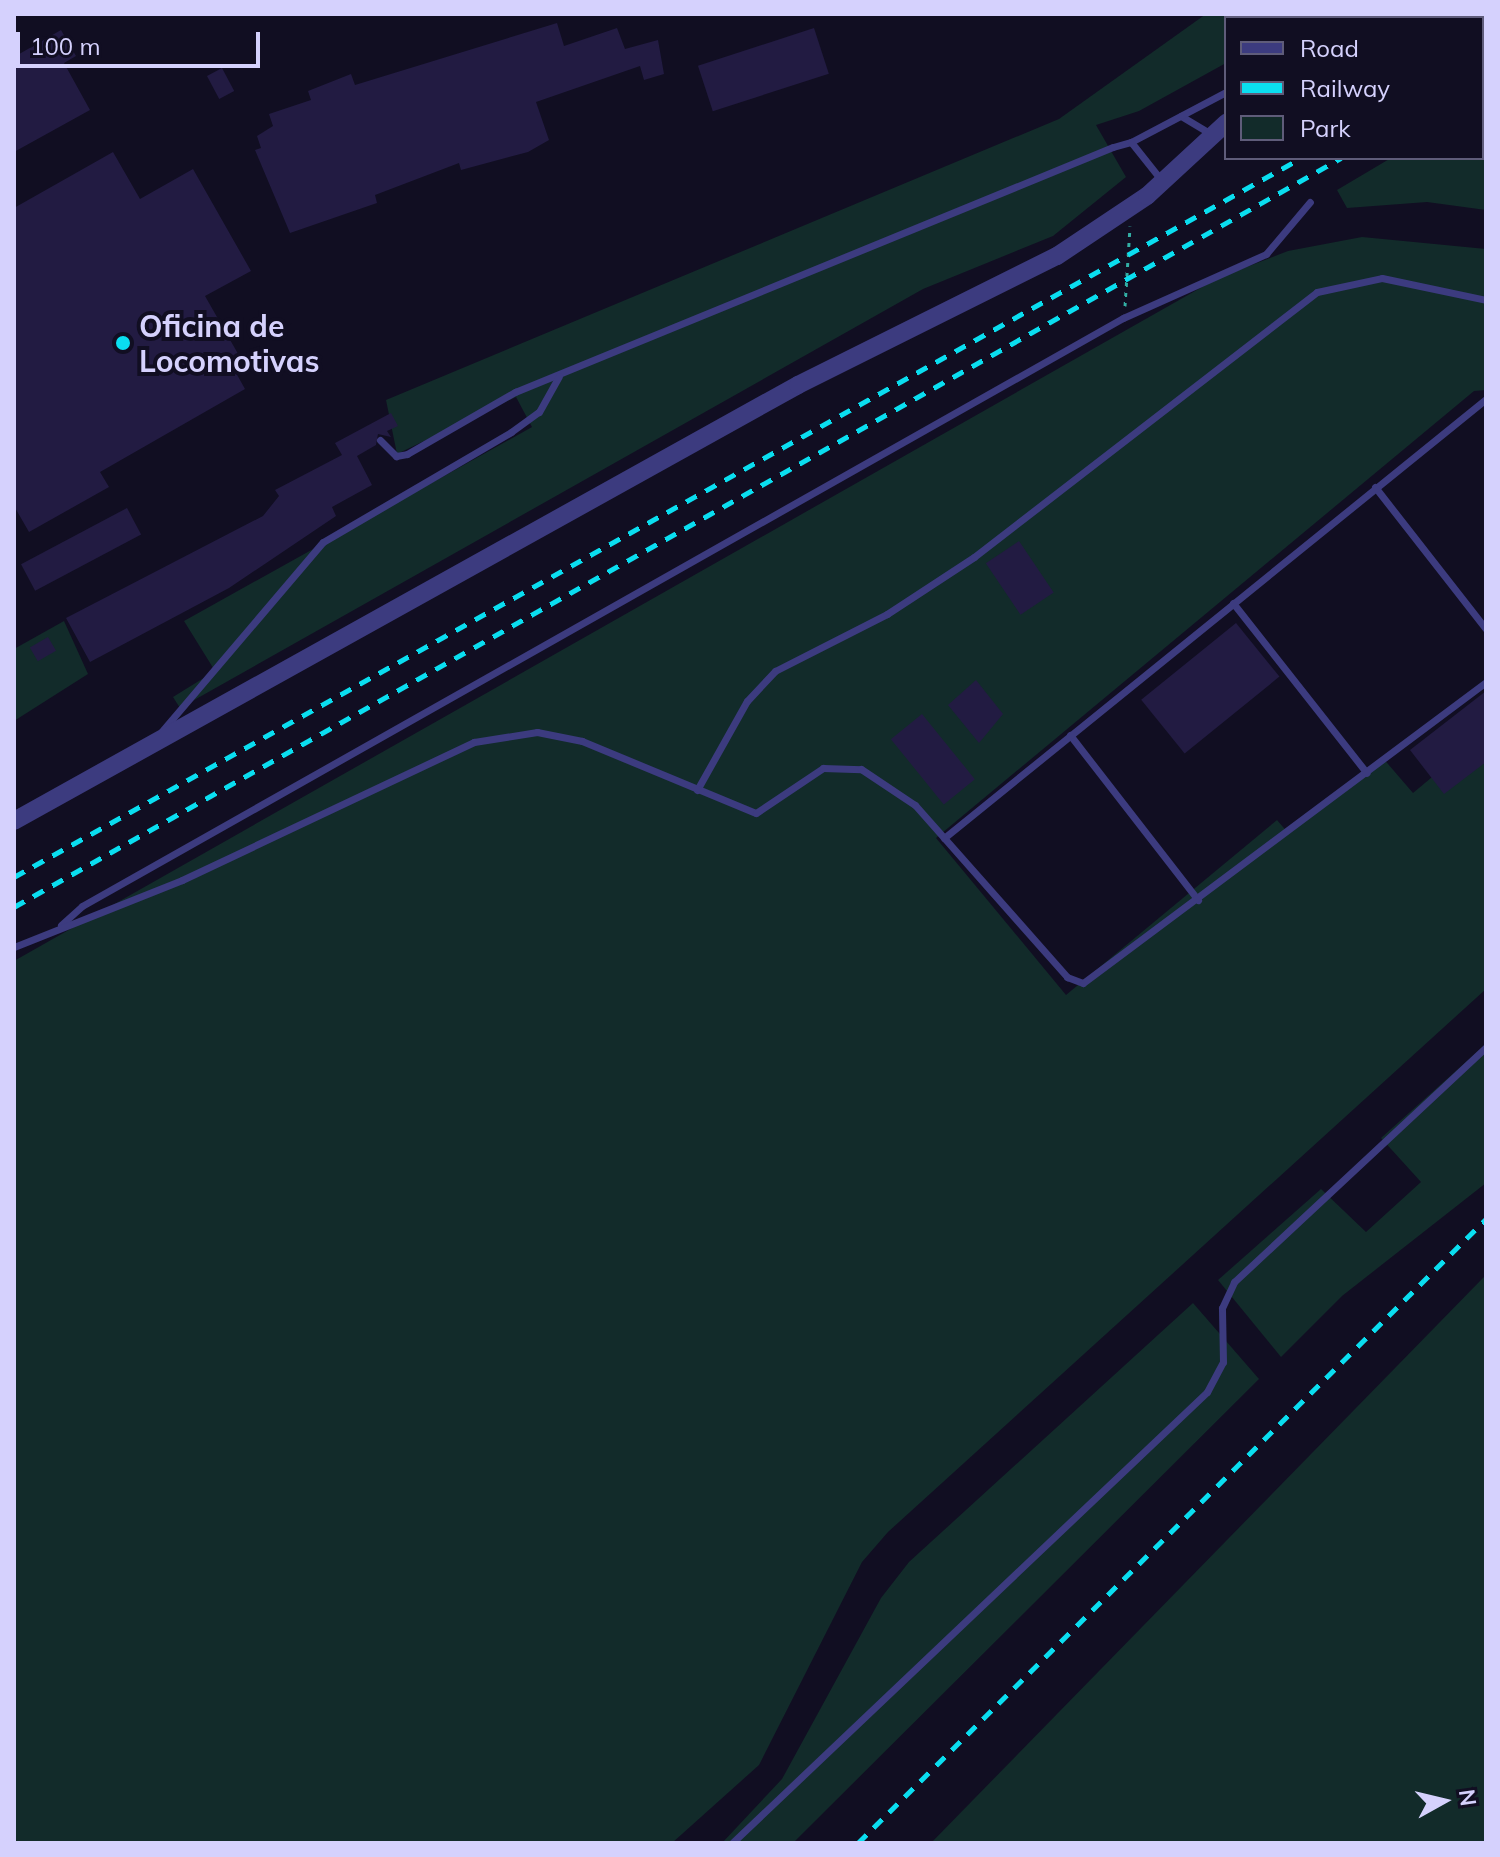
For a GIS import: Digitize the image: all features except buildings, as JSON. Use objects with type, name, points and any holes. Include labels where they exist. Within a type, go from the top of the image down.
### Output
[{"type":"street","points":[[14,821],[798,385],[1057,256],[1163,182],[1220,129]]},
{"type":"lane","points":[[380,440],[396,456],[407,454],[559,376],[1131,142],[1224,93]]},
{"type":"lane","points":[[1181,116],[1220,129]]},
{"type":"lane","points":[[1131,142],[1163,182]]},
{"type":"lane","points":[[59,927],[82,906],[1123,318],[1271,252],[1310,202]]},
{"type":"lane","points":[[697,790],[767,677],[887,614],[985,549],[1317,292],[1382,278],[1486,300]]},
{"type":"lane","points":[[150,746],[323,542],[511,432],[539,412],[559,376]]},
{"type":"lane","points":[[944,838],[1486,399]]},
{"type":"lane","points":[[1375,487],[1486,629]]},
{"type":"lane","points":[[1233,603],[1367,773]]},
{"type":"lane","points":[[14,947],[182,880],[500,734],[564,736],[697,790],[763,812],[814,772],[853,766],[900,792],[1078,983],[1094,980],[1486,682]]},
{"type":"lane","points":[[1070,735],[1198,900]]},
{"type":"lane","points":[[732,1843],[1207,1392],[1223,1362],[1222,1308],[1234,1282],[1486,1047]]},
{"type":"path","points":[[1123,318],[1131,206]]},
{"type":"green space","points":[[1206,14],[1298,14],[1224,16],[1224,64],[1139,111],[1096,125],[1126,177],[1053,236],[923,289],[180,708],[173,697],[215,671],[184,621],[532,427],[516,397],[397,454],[386,400],[1059,119]]},
{"type":"green space","points":[[1486,96],[1486,210],[1427,202],[1347,208],[1337,190],[1388,160],[1484,160]]},
{"type":"green space","points":[[1362,237],[1486,249],[1486,390],[1474,391],[936,838],[1066,995],[1277,820],[1289,834],[1382,757],[1413,793],[1486,732],[1486,989],[888,1532],[862,1562],[759,1765],[672,1843],[14,1843],[14,961],[1218,278],[1288,251]]},
{"type":"green space","points":[[64,621],[88,674],[14,721],[14,649]]},
{"type":"green space","points":[[1486,1044],[1486,1183],[1342,1296],[1281,1357],[1218,1280],[1321,1189],[1366,1232],[1421,1182],[1381,1138]]},
{"type":"green space","points":[[1486,1275],[1486,1843],[931,1843],[1481,1280]]},
{"type":"green space","points":[[1193,1303],[1259,1379],[793,1843],[722,1843],[782,1779],[881,1598],[909,1562]]},
{"type":"railway","points":[[14,877],[1297,160]]},
{"type":"railway","points":[[14,907],[1337,160]]},
{"type":"railway","points":[[858,1843],[1486,1219]]},
{"type":"place","name":"Oficina de Locomotivas","points":[[123,343]]}]
